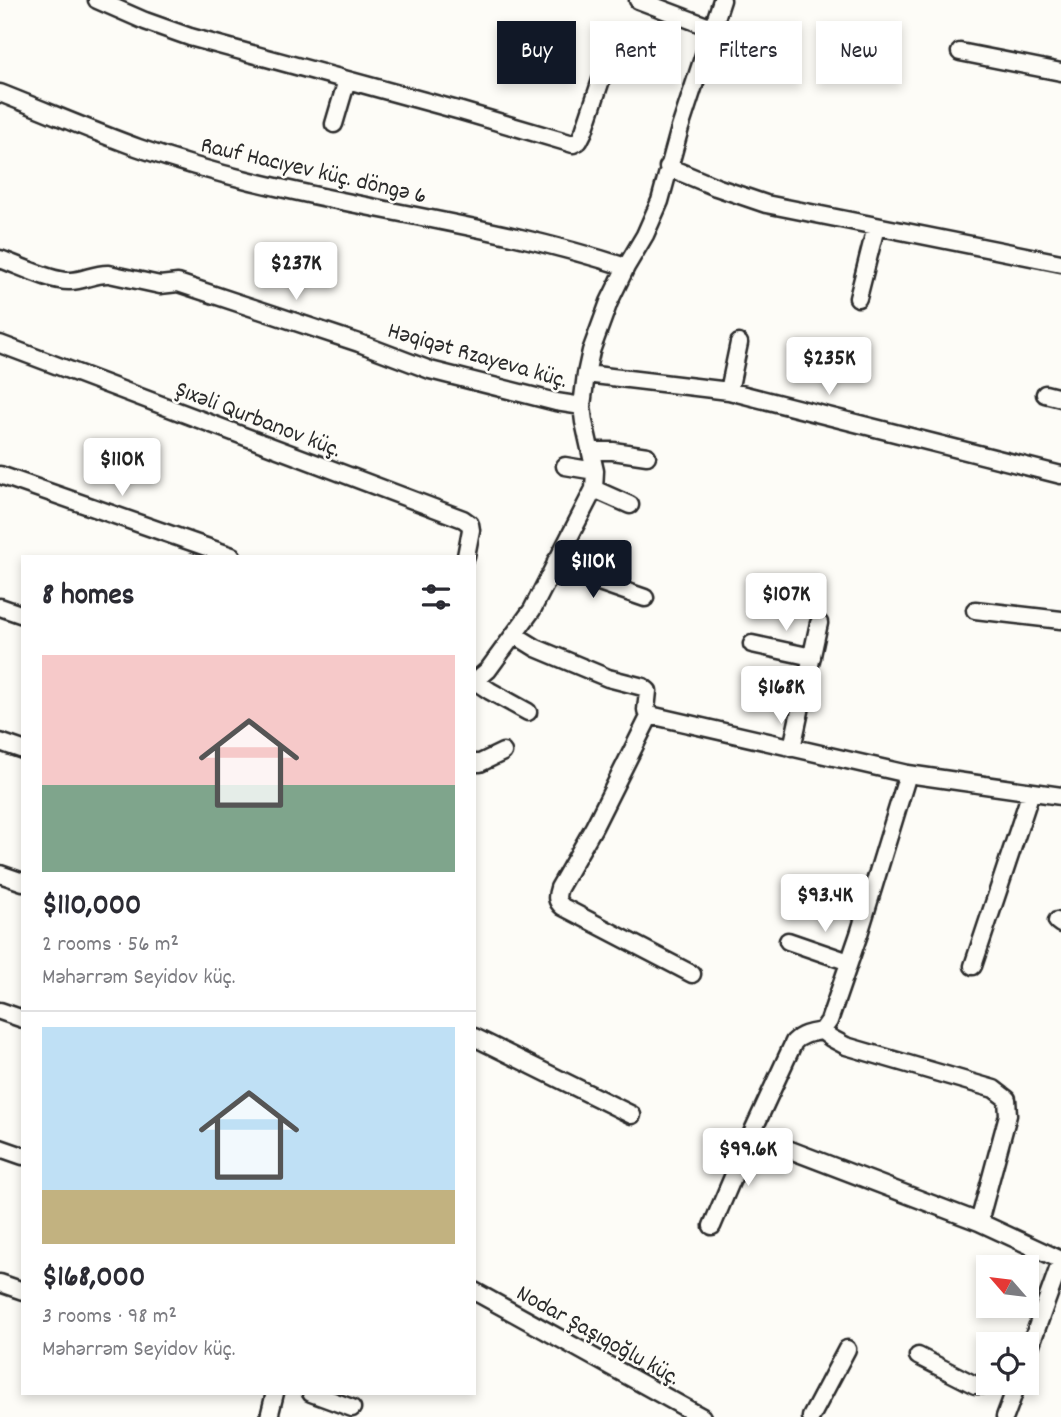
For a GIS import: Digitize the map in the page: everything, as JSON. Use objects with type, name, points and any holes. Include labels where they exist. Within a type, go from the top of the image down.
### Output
[{"type":"street","points":[[97,0],[169,31],[573,144],[579,141],[584,131],[600,84]]},
{"type":"street","points":[[638,0],[695,22]]},
{"type":"street","points":[[714,21],[722,0]]},
{"type":"street","points":[[960,52],[1061,72]]},
{"type":"street","points":[[334,124],[347,80]]},
{"type":"street","points":[[476,680],[488,670],[533,610],[594,489],[595,471],[582,406],[591,351],[609,302],[660,201],[695,82]]},
{"type":"street","name":"Rauf Hacıyev küç. döngə 6","points":[[0,93],[140,148],[210,170],[313,195],[542,242],[626,267]]},
{"type":"street","points":[[668,167],[766,204],[1061,263]]},
{"type":"street","points":[[858,298],[876,227]]},
{"type":"street","name":"Həqiqət Rzayeva küç.","points":[[0,258],[66,282],[109,274],[160,285],[178,283],[359,343],[430,370],[582,406]]},
{"type":"street","name":"Şıxəli Qurbanov küç.","points":[[0,344],[463,519],[470,524],[471,530],[466,555]]},
{"type":"street","points":[[729,391],[739,344]]},
{"type":"street","points":[[586,374],[729,391],[1061,475]]},
{"type":"street","points":[[1045,394],[1061,398]]},
{"type":"street","points":[[591,451],[647,456]]},
{"type":"street","points":[[565,466],[595,471]]},
{"type":"street","points":[[0,475],[229,555]]},
{"type":"street","points":[[594,489],[630,505]]},
{"type":"street","points":[[556,561],[599,582],[645,598]]},
{"type":"street","points":[[0,607],[21,614]]},
{"type":"street","points":[[975,610],[1061,620]]},
{"type":"street","points":[[792,748],[819,623]]},
{"type":"street","points":[[515,635],[536,648],[596,673],[643,687],[648,691],[646,710],[650,715],[908,775],[1061,796]]},
{"type":"street","points":[[752,645],[812,657]]},
{"type":"street","points":[[476,682],[528,712]]},
{"type":"street","points":[[650,715],[615,788],[559,888],[558,903],[692,974]]},
{"type":"street","points":[[0,742],[21,749]]},
{"type":"street","points":[[476,763],[503,752]]},
{"type":"street","points":[[712,1226],[794,1042],[800,1036],[822,1031],[829,1021],[908,775]]},
{"type":"street","points":[[973,966],[1031,792]]},
{"type":"street","points":[[0,874],[21,881]]},
{"type":"street","points":[[788,941],[849,962]]},
{"type":"street","points":[[0,1011],[21,1018]]},
{"type":"street","points":[[822,1031],[846,1045],[994,1089],[1007,1099],[1008,1115],[979,1222]]},
{"type":"street","points":[[476,1038],[632,1115]]},
{"type":"street","points":[[751,1135],[979,1222],[1061,1260],[1035,1332]]},
{"type":"street","points":[[0,1148],[21,1155]]},
{"type":"street","points":[[0,1283],[21,1290]]},
{"type":"street","name":"Nodar Şaşıqoğlu küç.","points":[[476,1292],[702,1417]]},
{"type":"street","points":[[811,1417],[847,1349]]},
{"type":"street","points":[[918,1356],[976,1385]]},
{"type":"street","points":[[269,1417],[274,1395]]},
{"type":"street","points":[[316,1395],[352,1408]]},
{"type":"street","points":[[1005,1417],[1013,1395]]}]
